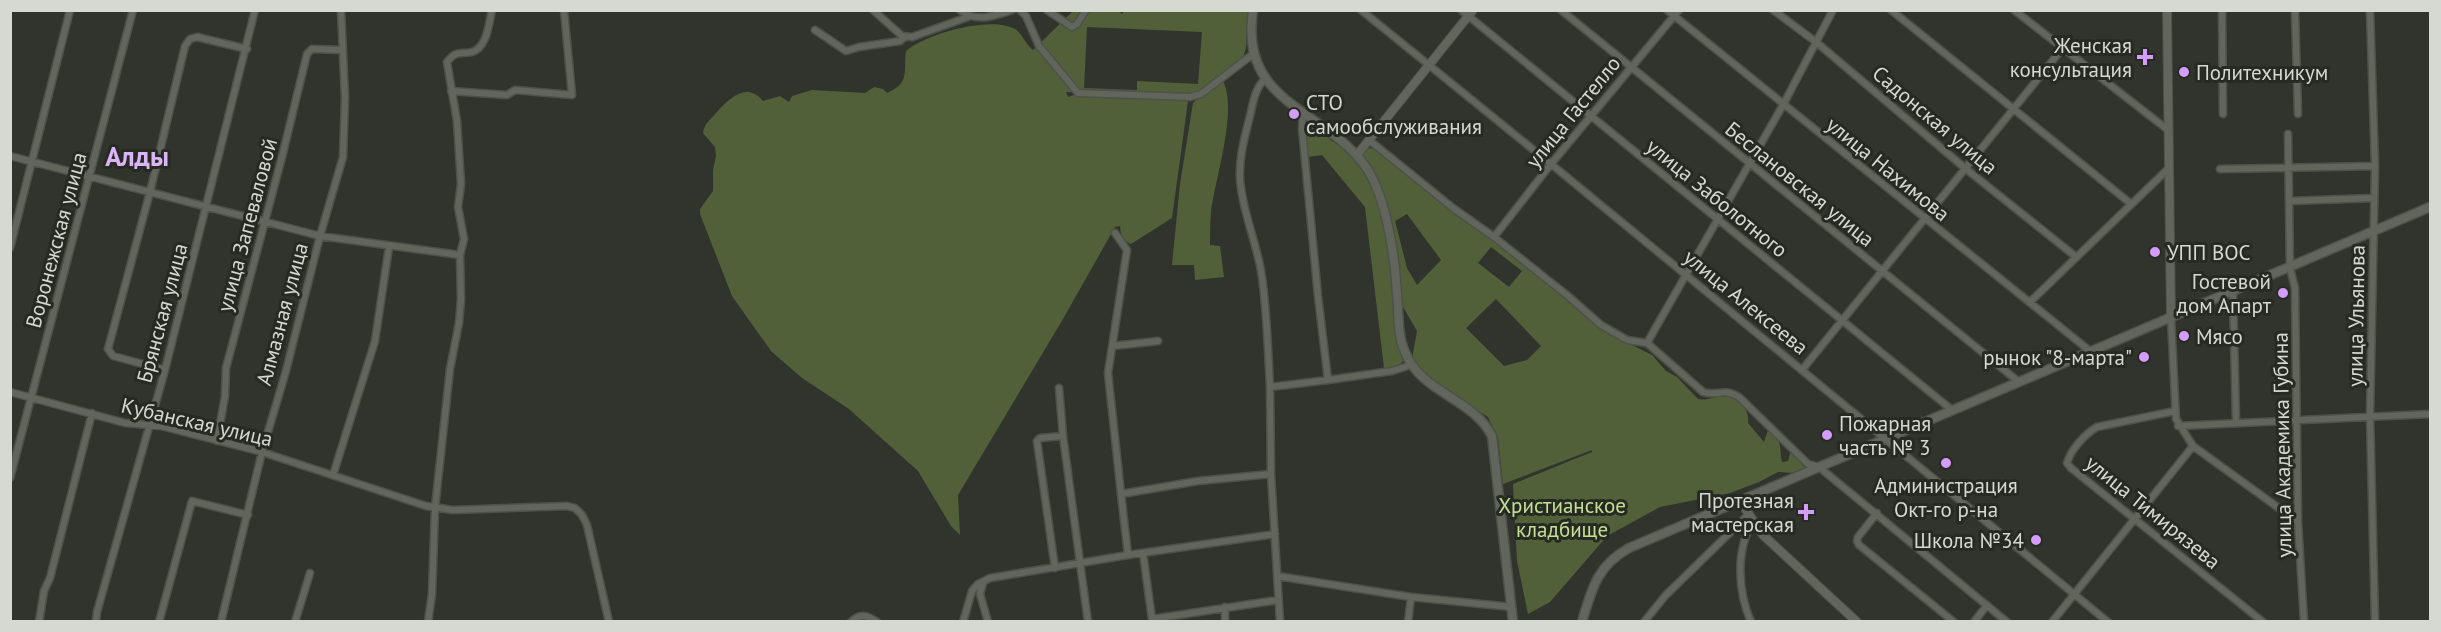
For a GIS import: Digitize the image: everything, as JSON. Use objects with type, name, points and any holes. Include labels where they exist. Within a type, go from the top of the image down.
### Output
[{"type":"main road","points":[[1253,10],[1251,37],[1253,54],[1265,79],[1303,113],[1357,155],[1373,181],[1384,214],[1394,267],[1400,335],[1403,349],[1411,365],[1428,383],[1482,420],[1492,436],[1513,621]]},
{"type":"main road","points":[[1582,621],[1599,575],[1612,558],[1629,548],[2430,207]]},
{"type":"street","points":[[10,248],[70,10]]},
{"type":"street","name":"Воронежская улица","points":[[10,478],[133,10]]},
{"type":"street","name":"Брянская улица","points":[[96,621],[165,370],[255,10]]},
{"type":"street","name":"Алмазная улица","points":[[221,621],[262,452],[343,157],[345,98],[340,10]]},
{"type":"street","points":[[428,621],[432,594],[435,508],[450,369],[460,311],[460,255],[464,239],[458,207],[461,184],[457,121],[447,62],[453,55],[473,52],[479,47],[484,39],[492,10]]},
{"type":"street","points":[[451,91],[507,95],[515,90],[572,95],[564,10]]},
{"type":"street","points":[[873,10],[905,37],[912,38],[969,17],[987,18],[1012,10]]},
{"type":"street","points":[[960,10],[969,17]]},
{"type":"street","points":[[1020,10],[1026,16],[1039,46],[1078,93],[1190,97],[1201,94],[1253,54]]},
{"type":"street","points":[[1047,10],[1067,26],[1072,27],[1077,24],[1086,10]]},
{"type":"street","name":"улица Алексеева","points":[[1361,10],[2108,621]]},
{"type":"street","name":"Беслановская улица","points":[[1561,10],[2019,382]]},
{"type":"street","name":"улица Нахимова","points":[[1667,10],[1677,14],[1783,105],[2090,351]]},
{"type":"street","name":"Садонская улица","points":[[1773,10],[1816,42],[1966,169],[2075,256]]},
{"type":"street","points":[[1647,343],[1783,105],[1833,10]]},
{"type":"street","points":[[1891,10],[2130,203]]},
{"type":"street","points":[[2014,10],[2168,130]]},
{"type":"street","points":[[2167,10],[2171,318],[2175,411],[2178,426],[2193,446],[2298,522]]},
{"type":"street","points":[[2222,10],[2223,114]]},
{"type":"street","points":[[2295,10],[2298,114]]},
{"type":"street","name":"улица Ульянова","points":[[2370,10],[2375,166],[2370,415],[2375,621]]},
{"type":"street","points":[[1357,155],[1467,12]]},
{"type":"street","name":"улица Заболотного","points":[[1467,12],[1952,410]]},
{"type":"street","name":"улица Гастелло","points":[[1494,237],[1630,67],[1677,14]]},
{"type":"street","points":[[815,30],[846,51],[900,41],[905,37]]},
{"type":"street","points":[[165,370],[112,356],[108,353],[108,349],[187,42],[197,38],[247,49]]},
{"type":"street","name":"улица Запеваловой","points":[[217,441],[225,396],[226,368],[307,54],[312,49],[342,50]]},
{"type":"street","points":[[1802,369],[2062,49]]},
{"type":"street","points":[[1265,79],[1256,91],[1240,176],[1249,226],[1257,249],[1267,317],[1271,474],[1280,621]]},
{"type":"street","points":[[1303,113],[1302,128],[1328,380]]},
{"type":"street","name":"улица Академика Губина","points":[[2288,134],[2290,268],[2295,288],[2298,522],[2304,621]]},
{"type":"street","points":[[1369,140],[1568,296],[1601,325],[1627,340],[1647,343],[1703,393],[1730,392],[1739,397],[1808,464],[1819,467],[2007,621]]},
{"type":"street","points":[[10,156],[320,236],[460,255]]},
{"type":"street","points":[[2220,169],[2375,166]]},
{"type":"street","points":[[2030,302],[2075,256],[2169,168]]},
{"type":"street","points":[[2289,201],[2374,198]]},
{"type":"street","points":[[1115,233],[1127,250],[1108,384],[1128,555]]},
{"type":"street","points":[[333,475],[375,341],[389,247]]},
{"type":"street","points":[[2233,292],[2236,422]]},
{"type":"street","points":[[1113,346],[1158,341]]},
{"type":"street","points":[[1270,387],[1392,371],[1411,365]]},
{"type":"street","points":[[1059,388],[1062,436],[1088,621]]},
{"type":"street","name":"Кубанская улица","points":[[10,392],[125,423],[150,425],[262,452],[435,508],[453,510],[575,508],[582,514],[587,525],[609,621]]},
{"type":"street","name":"улица Тимирязева","points":[[2175,411],[2097,427],[2069,456],[2067,463],[2264,621]]},
{"type":"street","points":[[39,621],[44,591],[50,578],[92,413]]},
{"type":"street","points":[[2178,426],[2370,415],[2430,414]]},
{"type":"street","points":[[1055,568],[1037,441],[1040,438],[1062,436]]},
{"type":"street","points":[[2052,621],[2193,446]]},
{"type":"street","points":[[1121,494],[1271,474]]},
{"type":"street","points":[[159,621],[192,501],[248,516]]},
{"type":"street","points":[[1740,501],[1750,519],[1777,550],[1857,621]]},
{"type":"street","points":[[1877,513],[1858,537],[1860,545],[1954,621]]},
{"type":"street","points":[[1644,621],[1665,596],[1750,519]]},
{"type":"street","points":[[1750,519],[1742,546],[1742,571],[1743,595],[1751,621]]},
{"type":"street","points":[[963,621],[972,591],[978,584],[998,576],[1275,534]]},
{"type":"street","points":[[1143,553],[1152,620],[1278,600]]},
{"type":"street","points":[[295,621],[310,573]]},
{"type":"street","points":[[1277,576],[1411,597],[1512,607]]},
{"type":"street","points":[[983,583],[980,594],[988,621]]},
{"type":"street","points":[[1408,621],[1411,597]]},
{"type":"street","points":[[1974,621],[1987,605]]},
{"type":"street","points":[[1225,607],[1225,621]]},
{"type":"street","points":[[851,621],[864,615],[877,621]]},
{"type":"green space","points":[[1125,10],[1248,11],[1246,48],[1242,60],[1200,92],[1194,94],[1066,92],[1068,97],[1074,95],[1188,101],[1172,218],[1131,244],[1122,237],[1120,226],[1115,227],[958,495],[960,535],[951,526],[918,471],[849,409],[802,378],[771,351],[732,296],[700,214],[700,209],[713,191],[716,156],[715,147],[703,133],[708,122],[726,102],[744,92],[757,95],[763,101],[780,96],[789,102],[792,96],[812,90],[865,93],[874,87],[883,89],[887,93],[900,85],[903,80],[906,51],[928,38],[959,28],[975,25],[1004,25],[1018,31],[1033,50],[1073,11],[1118,11],[1122,14]],"holes":[[[1087,27],[1202,32],[1198,84],[1137,81],[1137,90],[1084,88]]]},
{"type":"green space","points":[[1223,81],[1227,94],[1227,127],[1213,198],[1210,245],[1220,246],[1224,277],[1195,280],[1194,265],[1172,265],[1180,184],[1193,103]]},
{"type":"green space","points":[[1309,125],[1351,153],[1367,174],[1378,198],[1390,252],[1398,336],[1403,361],[1398,367],[1384,368],[1365,207],[1322,155],[1308,157],[1305,131]]},
{"type":"green space","name":"Христианское кладбище","points":[[1370,148],[1378,150],[1586,313],[1602,330],[1652,355],[1666,371],[1677,377],[1698,399],[1726,396],[1736,399],[1746,409],[1748,423],[1764,442],[1768,430],[1776,436],[1780,444],[1782,462],[1788,461],[1791,450],[1805,468],[1795,473],[1778,472],[1730,493],[1660,507],[1607,536],[1550,602],[1528,614],[1517,561],[1513,484],[1592,452],[1592,450],[1503,484],[1498,438],[1488,417],[1437,386],[1419,371],[1412,359],[1417,331],[1402,305],[1387,214],[1363,155],[1365,150]],"holes":[[[1407,214],[1441,260],[1417,285],[1407,268],[1395,221]],[[1491,247],[1522,271],[1509,287],[1478,263]],[[1496,299],[1541,346],[1527,360],[1504,366],[1466,328]]]},
{"type":"place","name":"Женская консультация","points":[[2145,57]]},
{"type":"place","name":"Политехникум","points":[[2184,72]]},
{"type":"place","name":"СТО самообслуживания","points":[[1294,114]]},
{"type":"place","name":"УПП ВОС","points":[[2155,252]]},
{"type":"place","name":"Гостевой дом Апарт","points":[[2283,293]]},
{"type":"place","name":"Мясо","points":[[2184,336]]},
{"type":"place","name":"рынок \"8-марта\"","points":[[2144,357]]},
{"type":"place","name":"Пожарная часть № 3","points":[[1827,435]]},
{"type":"place","name":"Администрация Окт-го р-на","points":[[1946,463]]},
{"type":"place","name":"Протезная мастерская","points":[[1806,512]]},
{"type":"place","name":"Школа №34","points":[[2036,540]]},
{"type":"district","name":"Алды","points":[[137,156]]}]
